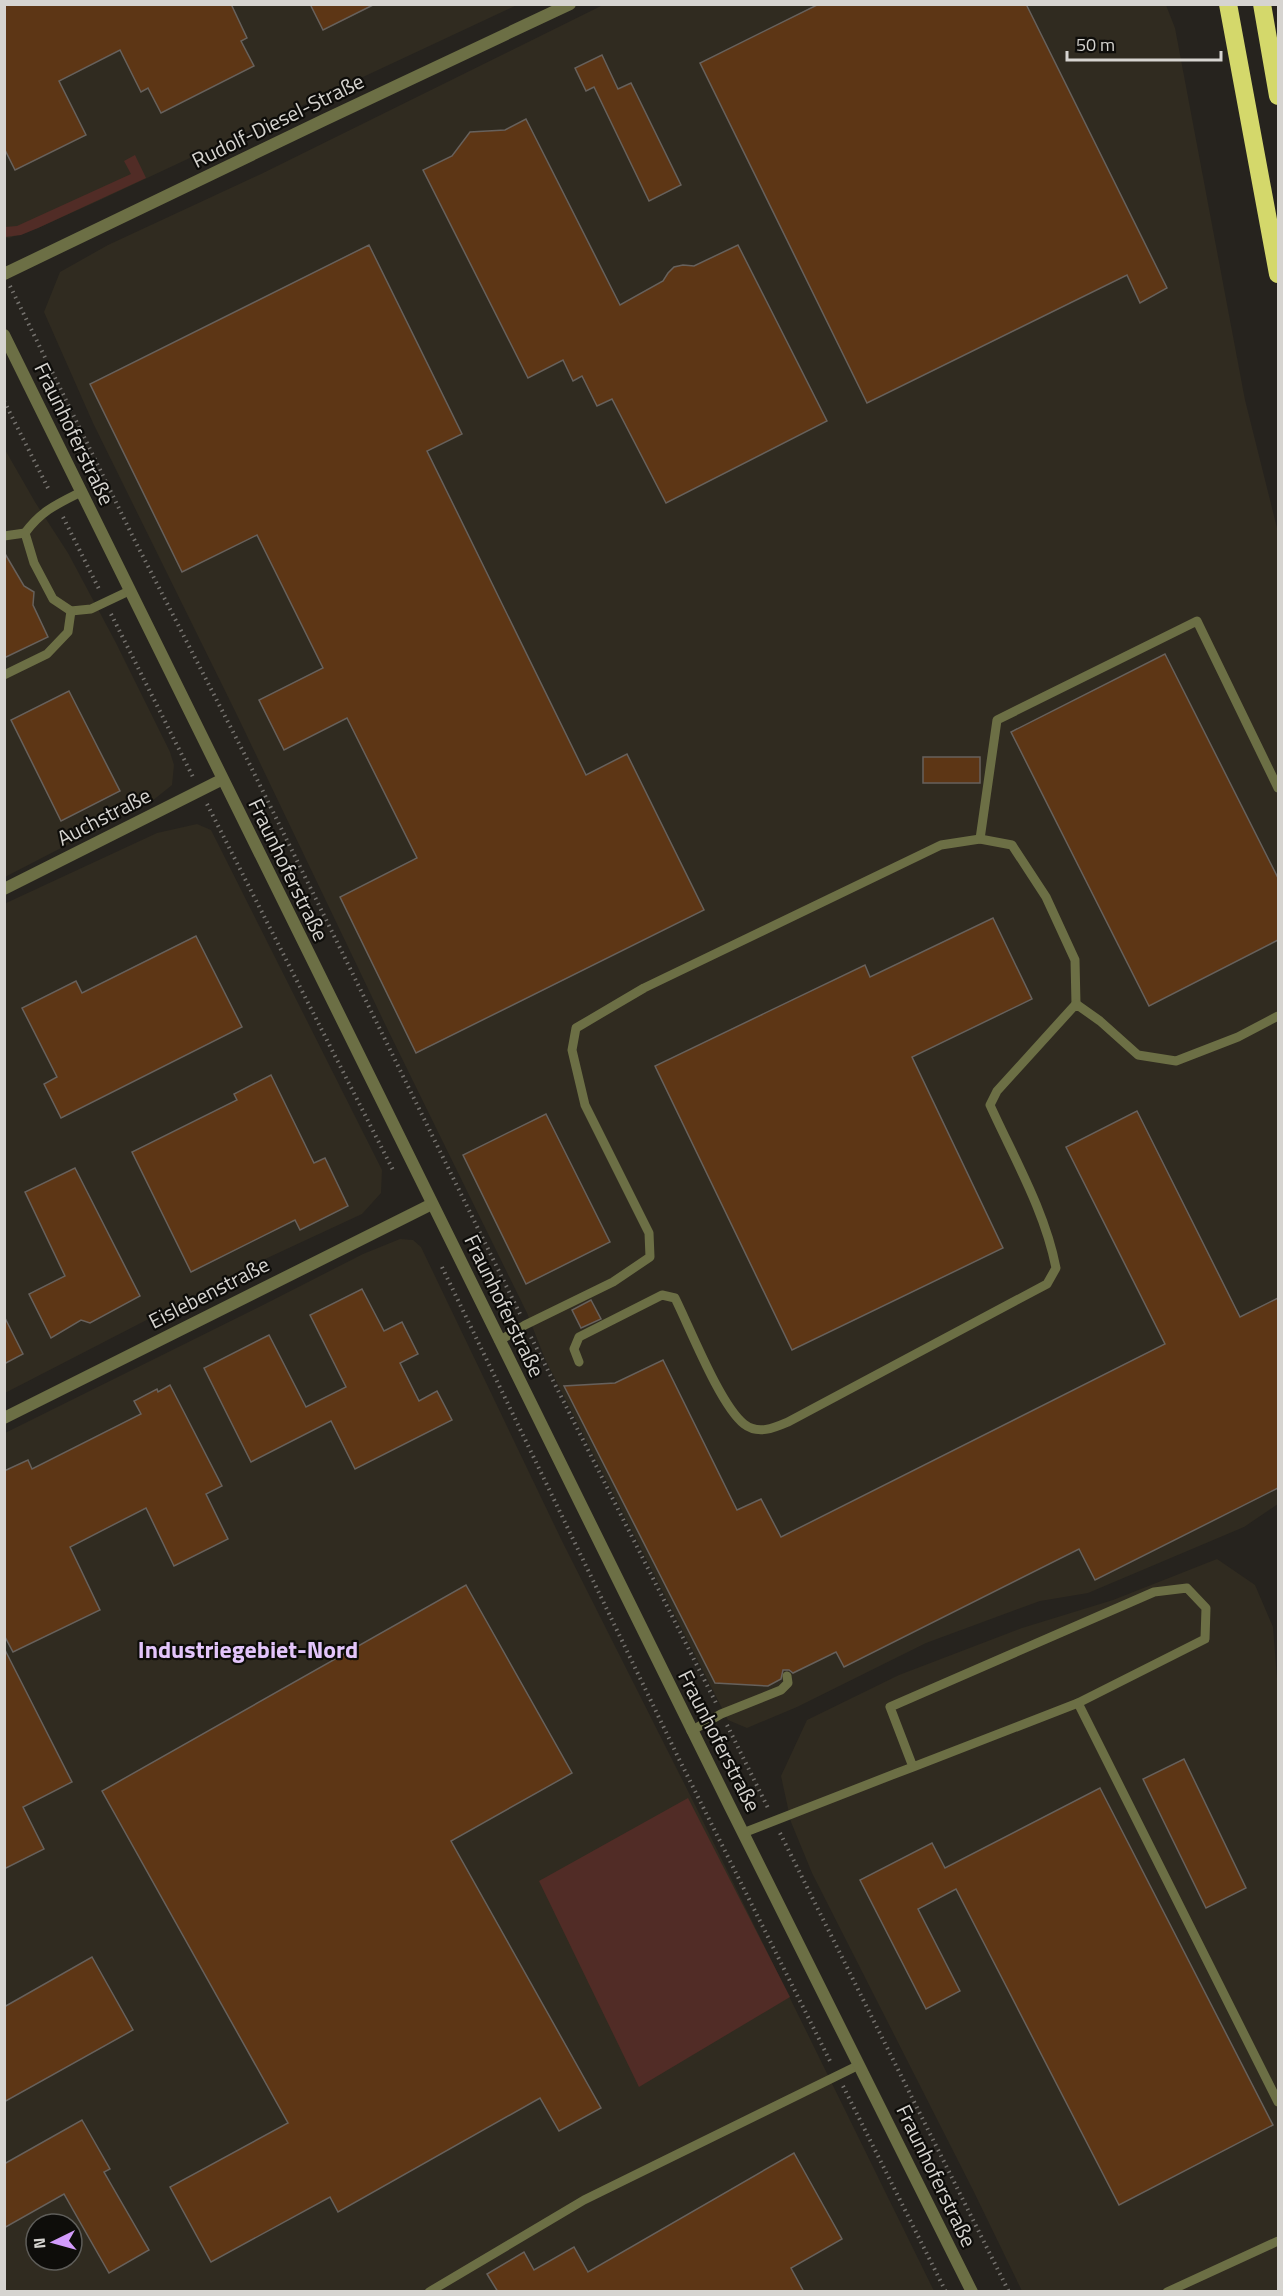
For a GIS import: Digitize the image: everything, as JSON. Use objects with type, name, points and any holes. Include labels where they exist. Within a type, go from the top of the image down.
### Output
[{"type":"highway","points":[[1228,4],[1278,274]]},
{"type":"highway","points":[[1262,4],[1278,96]]},
{"type":"street","name":"Rudolf-Diesel-Straße","points":[[5,274],[570,4]]},
{"type":"street","name":"Fraunhoferstraße","points":[[4,336],[691,1731],[972,2292]]},
{"type":"street","name":"Auchstraße","points":[[4,889],[221,780]]},
{"type":"street","name":"Eislebenstraße","points":[[4,1418],[432,1204]]},
{"type":"lane","points":[[4,536],[25,533],[37,518],[56,504],[81,492]]},
{"type":"lane","points":[[25,533],[34,563],[53,599],[71,611],[91,609],[129,591]]},
{"type":"lane","points":[[4,675],[47,654],[68,632],[71,611]]},
{"type":"lane","points":[[980,839],[997,720],[1197,621],[1278,788]]},
{"type":"lane","points":[[499,1341],[525,1325],[613,1282],[650,1257],[649,1233],[585,1105],[572,1050],[576,1028],[644,988],[941,845],[980,839],[1012,845],[1046,897],[1076,960],[1076,1004],[997,1091],[990,1105],[1043,1222],[1053,1250],[1056,1268],[1047,1284],[767,1431],[745,1425],[724,1398],[675,1298],[662,1295],[579,1337],[574,1349],[579,1362]]},
{"type":"lane","points":[[1076,1004],[1100,1021],[1138,1055],[1176,1061],[1238,1037],[1278,1016]]},
{"type":"lane","points":[[743,1833],[1078,1703],[1205,1639],[1206,1608],[1187,1588],[1154,1592],[890,1707],[913,1767]]},
{"type":"lane","points":[[691,1731],[721,1714],[781,1690],[788,1683],[787,1676]]},
{"type":"lane","points":[[1078,1703],[1278,2102]]},
{"type":"lane","points":[[429,2292],[584,2200],[859,2065]]},
{"type":"lane","points":[[1167,2292],[1278,2241]]},
{"type":"path","points":[[5,274],[134,539],[249,763],[525,1325],[1009,2292]]},
{"type":"path","points":[[4,401],[399,1181]]},
{"type":"path","points":[[441,1265],[680,1759],[946,2292]]},
{"type":"shaded area","points":[[4,5],[517,5],[98,201],[38,228],[9,238],[4,237]]},
{"type":"shaded area","points":[[603,5],[1166,5],[1175,28],[1245,400],[1278,532],[1278,1504],[1244,1527],[1088,1593],[1040,1601],[926,1643],[797,1707],[747,1728],[728,1720],[545,1359],[527,1313],[93,423],[44,312],[60,272],[108,245],[261,174]]},
{"type":"shaded area","points":[[135,155],[146,178],[38,228],[21,235],[5,237],[5,227],[17,226],[131,174],[124,161]]},
{"type":"shaded area","points":[[4,448],[68,553],[116,643],[170,752],[174,765],[172,785],[152,801],[5,877]]},
{"type":"shaded area","points":[[197,824],[211,830],[382,1170],[381,1193],[362,1214],[263,1260],[5,1393],[4,904],[157,833]]},
{"type":"shaded area","points":[[400,1239],[413,1240],[421,1247],[562,1541],[696,1807],[934,2291],[5,2292],[5,1433],[363,1254]]},
{"type":"shaded area","points":[[1217,1559],[1255,1585],[1273,1627],[1278,1691],[1278,2291],[1022,2291],[812,1873],[791,1822],[781,1776],[807,1720],[899,1675],[1022,1628],[1113,1600]]},
{"type":"shaded area","points":[[688,1798],[790,1997],[639,2087],[539,1881]]},
{"type":"building","points":[[4,4],[231,4],[247,38],[241,41],[254,66],[161,113],[148,88],[141,92],[120,50],[59,81],[86,135],[15,170],[4,148]]},
{"type":"building","points":[[310,4],[375,4],[323,30]]},
{"type":"building","points":[[819,4],[1026,4],[1167,288],[1140,303],[1127,275],[867,403],[700,63]]},
{"type":"building","points":[[602,55],[618,89],[631,83],[681,185],[649,201],[594,87],[586,91],[575,68]]},
{"type":"building","points":[[526,119],[620,305],[663,281],[674,267],[694,266],[738,245],[827,421],[666,503],[612,399],[597,406],[582,376],[573,381],[563,360],[528,378],[423,170],[452,156],[470,132],[505,130]]},
{"type":"building","points":[[369,245],[462,434],[427,451],[586,775],[627,754],[704,910],[416,1053],[340,897],[417,858],[347,718],[284,750],[259,700],[323,668],[257,535],[182,572],[90,384]]},
{"type":"building","points":[[4,552],[24,586],[34,592],[33,605],[48,637],[4,658]]},
{"type":"building","points":[[1165,654],[1278,878],[1278,940],[1149,1006],[1011,732]]},
{"type":"building","points":[[69,691],[120,791],[61,821],[11,720]]},
{"type":"building","points":[[923,757],[980,757],[980,783],[923,783]]},
{"type":"building","points":[[993,918],[1032,999],[912,1057],[1003,1248],[792,1350],[655,1066],[865,965],[870,977]]},
{"type":"building","points":[[196,936],[242,1027],[61,1118],[44,1084],[57,1077],[22,1008],[76,981],[82,993]]},
{"type":"building","points":[[271,1075],[314,1163],[325,1158],[348,1206],[300,1230],[295,1220],[191,1272],[132,1152],[237,1100],[234,1094]]},
{"type":"building","points":[[1137,1111],[1240,1317],[1278,1298],[1278,1488],[1095,1580],[1079,1549],[844,1667],[836,1652],[793,1673],[783,1670],[781,1679],[768,1686],[715,1683],[564,1386],[615,1383],[663,1360],[737,1510],[761,1499],[781,1537],[1165,1344],[1066,1147]]},
{"type":"building","points":[[546,1114],[610,1242],[526,1284],[463,1155]]},
{"type":"building","points":[[75,1168],[140,1296],[90,1323],[81,1320],[51,1338],[29,1294],[65,1276],[25,1192]]},
{"type":"building","points":[[362,1289],[384,1331],[402,1322],[418,1354],[400,1363],[419,1401],[437,1391],[452,1420],[355,1469],[331,1421],[251,1462],[204,1368],[269,1335],[306,1407],[346,1387],[310,1315]]},
{"type":"building","points":[[591,1300],[601,1319],[581,1328],[572,1310]]},
{"type":"building","points":[[4,1316],[23,1354],[4,1364]]},
{"type":"building","points":[[170,1385],[222,1486],[206,1494],[228,1539],[174,1566],[146,1508],[70,1547],[100,1610],[13,1652],[4,1635],[4,1471],[28,1460],[32,1469],[141,1414],[134,1401]]},
{"type":"building","points":[[466,1585],[572,1773],[451,1841],[601,2108],[559,2131],[540,2098],[338,2212],[330,2197],[211,2262],[170,2187],[288,2123],[102,1791]]},
{"type":"building","points":[[4,1648],[72,1782],[23,1807],[44,1849],[4,1869]]},
{"type":"building","points":[[1184,1759],[1246,1888],[1206,1908],[1143,1779]]},
{"type":"building","points":[[1100,1788],[1273,2125],[1119,2205],[956,1889],[918,1909],[960,1991],[926,2009],[860,1880],[932,1843],[945,1868]]},
{"type":"building","points":[[92,1957],[133,2030],[4,2102],[4,2007]]},
{"type":"building","points":[[82,2120],[110,2169],[104,2172],[149,2250],[109,2273],[84,2229],[84,2212],[74,2212],[64,2194],[32,2212],[24,2212],[24,2217],[4,2228],[4,2164]]},
{"type":"building","points":[[794,2153],[842,2239],[791,2268],[804,2292],[498,2292],[487,2274],[524,2252],[534,2270],[574,2247],[588,2272]]},
{"type":"district","name":"Industriegebiet-Nord","points":[[248,1650]]}]
